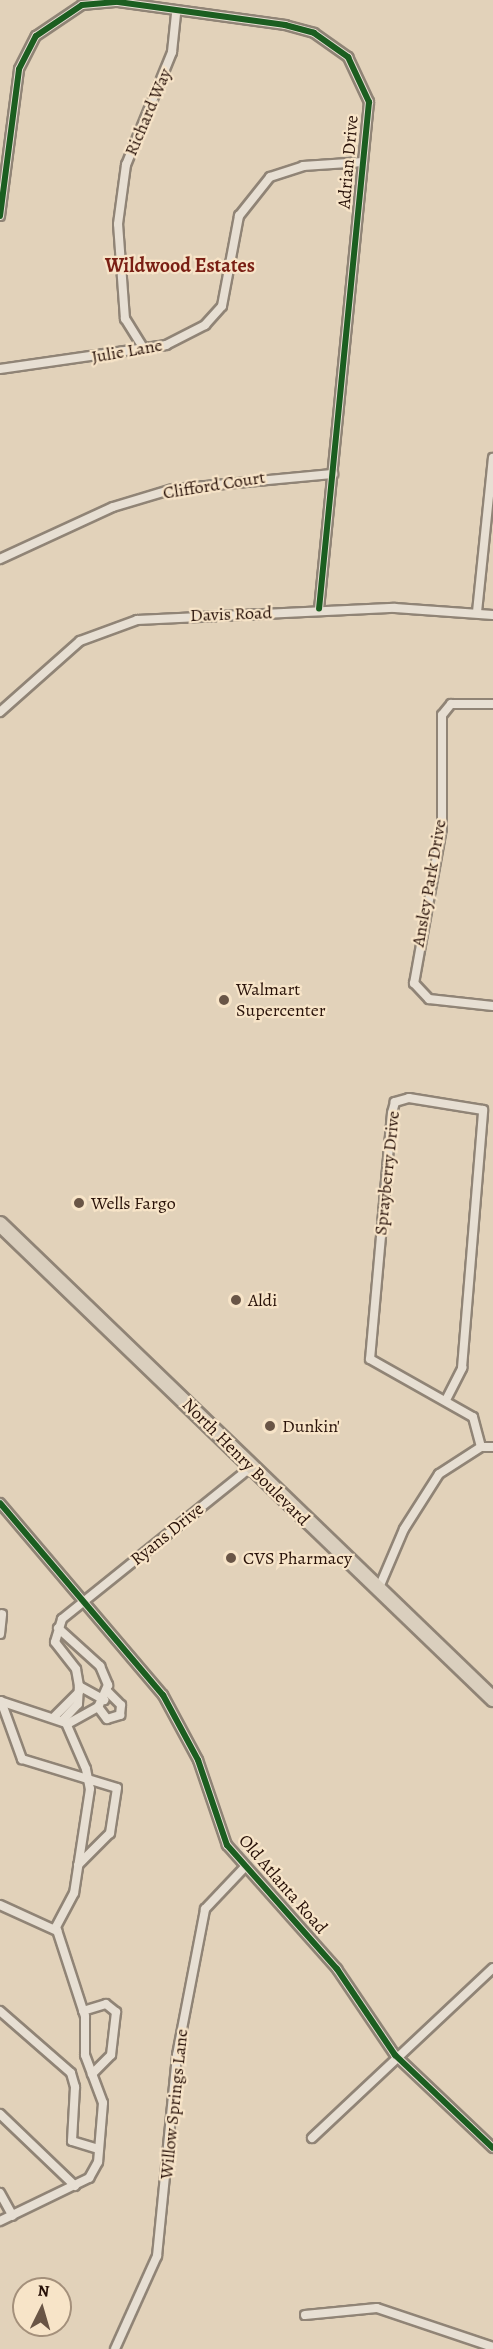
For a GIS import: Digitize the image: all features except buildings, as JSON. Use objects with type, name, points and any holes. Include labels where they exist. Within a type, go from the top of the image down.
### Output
[{"type":"highway","name":"North Henry Boulevard","points":[[0,1224],[493,1699]]},
{"type":"street","name":"Adrian Drive","points":[[0,216],[20,69],[36,36],[82,5],[118,2],[176,13],[285,25],[329,42],[348,57],[369,102],[319,609]]},
{"type":"street","name":"Richard Way","points":[[144,349],[125,319],[118,224],[126,165],[172,52],[176,13]]},
{"type":"street","name":"Julie Lane","points":[[0,369],[144,349],[179,340],[205,325],[222,306],[239,216],[270,177],[303,166],[363,162]]},
{"type":"street","points":[[477,612],[493,458]]},
{"type":"street","name":"Clifford Court","points":[[0,559],[113,507],[173,489],[333,474]]},
{"type":"street","name":"Davis Road","points":[[0,712],[80,641],[112,627],[185,615],[319,609],[477,612],[493,615]]},
{"type":"street","name":"Ansley Park Drive","points":[[493,704],[451,704],[442,715],[442,828],[414,983],[429,999],[493,1006]]},
{"type":"street","name":"Sprayberry Drive","points":[[447,1398],[462,1368],[483,1110],[409,1098],[395,1102],[392,1113],[370,1359],[447,1398],[473,1417],[482,1447]]},
{"type":"street","points":[[378,1590],[404,1529],[439,1474],[482,1447],[493,1447]]},
{"type":"street","name":"Ryans Drive","points":[[58,1628],[81,1602],[252,1466]]},
{"type":"street","name":"Old Atlanta Road","points":[[0,1503],[81,1602],[137,1661],[183,1727],[215,1818],[245,1867],[336,1969],[395,2055],[493,2147]]},
{"type":"street","points":[[0,1634],[2,1614]]},
{"type":"street","points":[[58,1628],[55,1642],[76,1669],[79,1689],[61,1721]]},
{"type":"street","points":[[58,1628],[100,1666],[107,1691],[121,1705],[120,1715],[107,1719],[101,1704],[79,1689]]},
{"type":"street","points":[[1,1701],[61,1721],[101,1704],[107,1691]]},
{"type":"street","points":[[1,1701],[20,1757],[114,1784],[117,1794],[110,1833],[78,1865]]},
{"type":"street","points":[[0,2221],[75,2186],[93,2174],[99,2149],[103,2103],[84,2051],[83,2011],[57,1931],[57,1918],[74,1893],[88,1778],[61,1721]]},
{"type":"street","name":"Willow Springs Lane","points":[[116,2349],[157,2256],[177,2055],[205,1909],[245,1867]]},
{"type":"street","points":[[0,1905],[57,1931]]},
{"type":"street","points":[[312,2138],[395,2055],[493,1968]]},
{"type":"street","points":[[83,2011],[106,2004],[116,2012],[111,2055],[92,2074]]},
{"type":"street","points":[[0,2011],[70,2073],[75,2086],[72,2141],[99,2149]]},
{"type":"street","points":[[0,2114],[75,2186]]},
{"type":"street","points":[[0,2193],[13,2216]]},
{"type":"street","points":[[305,2315],[377,2308],[493,2347]]},
{"type":"cycle path","points":[[0,216],[19,69],[36,36],[82,5],[118,2],[285,25],[314,33],[348,57],[369,102],[319,609]]},
{"type":"cycle path","points":[[0,1503],[163,1695],[198,1760],[227,1845],[337,1969],[395,2055],[493,2148]]},
{"type":"place","name":"Walmart Supercenter","points":[[224,1000]]},
{"type":"place","name":"Wells Fargo","points":[[79,1203]]},
{"type":"place","name":"Aldi","points":[[236,1300]]},
{"type":"place","name":"Dunkin'","points":[[270,1426]]},
{"type":"place","name":"CVS Pharmacy","points":[[231,1558]]},
{"type":"district","name":"Wildwood Estates","points":[[180,265]]}]
